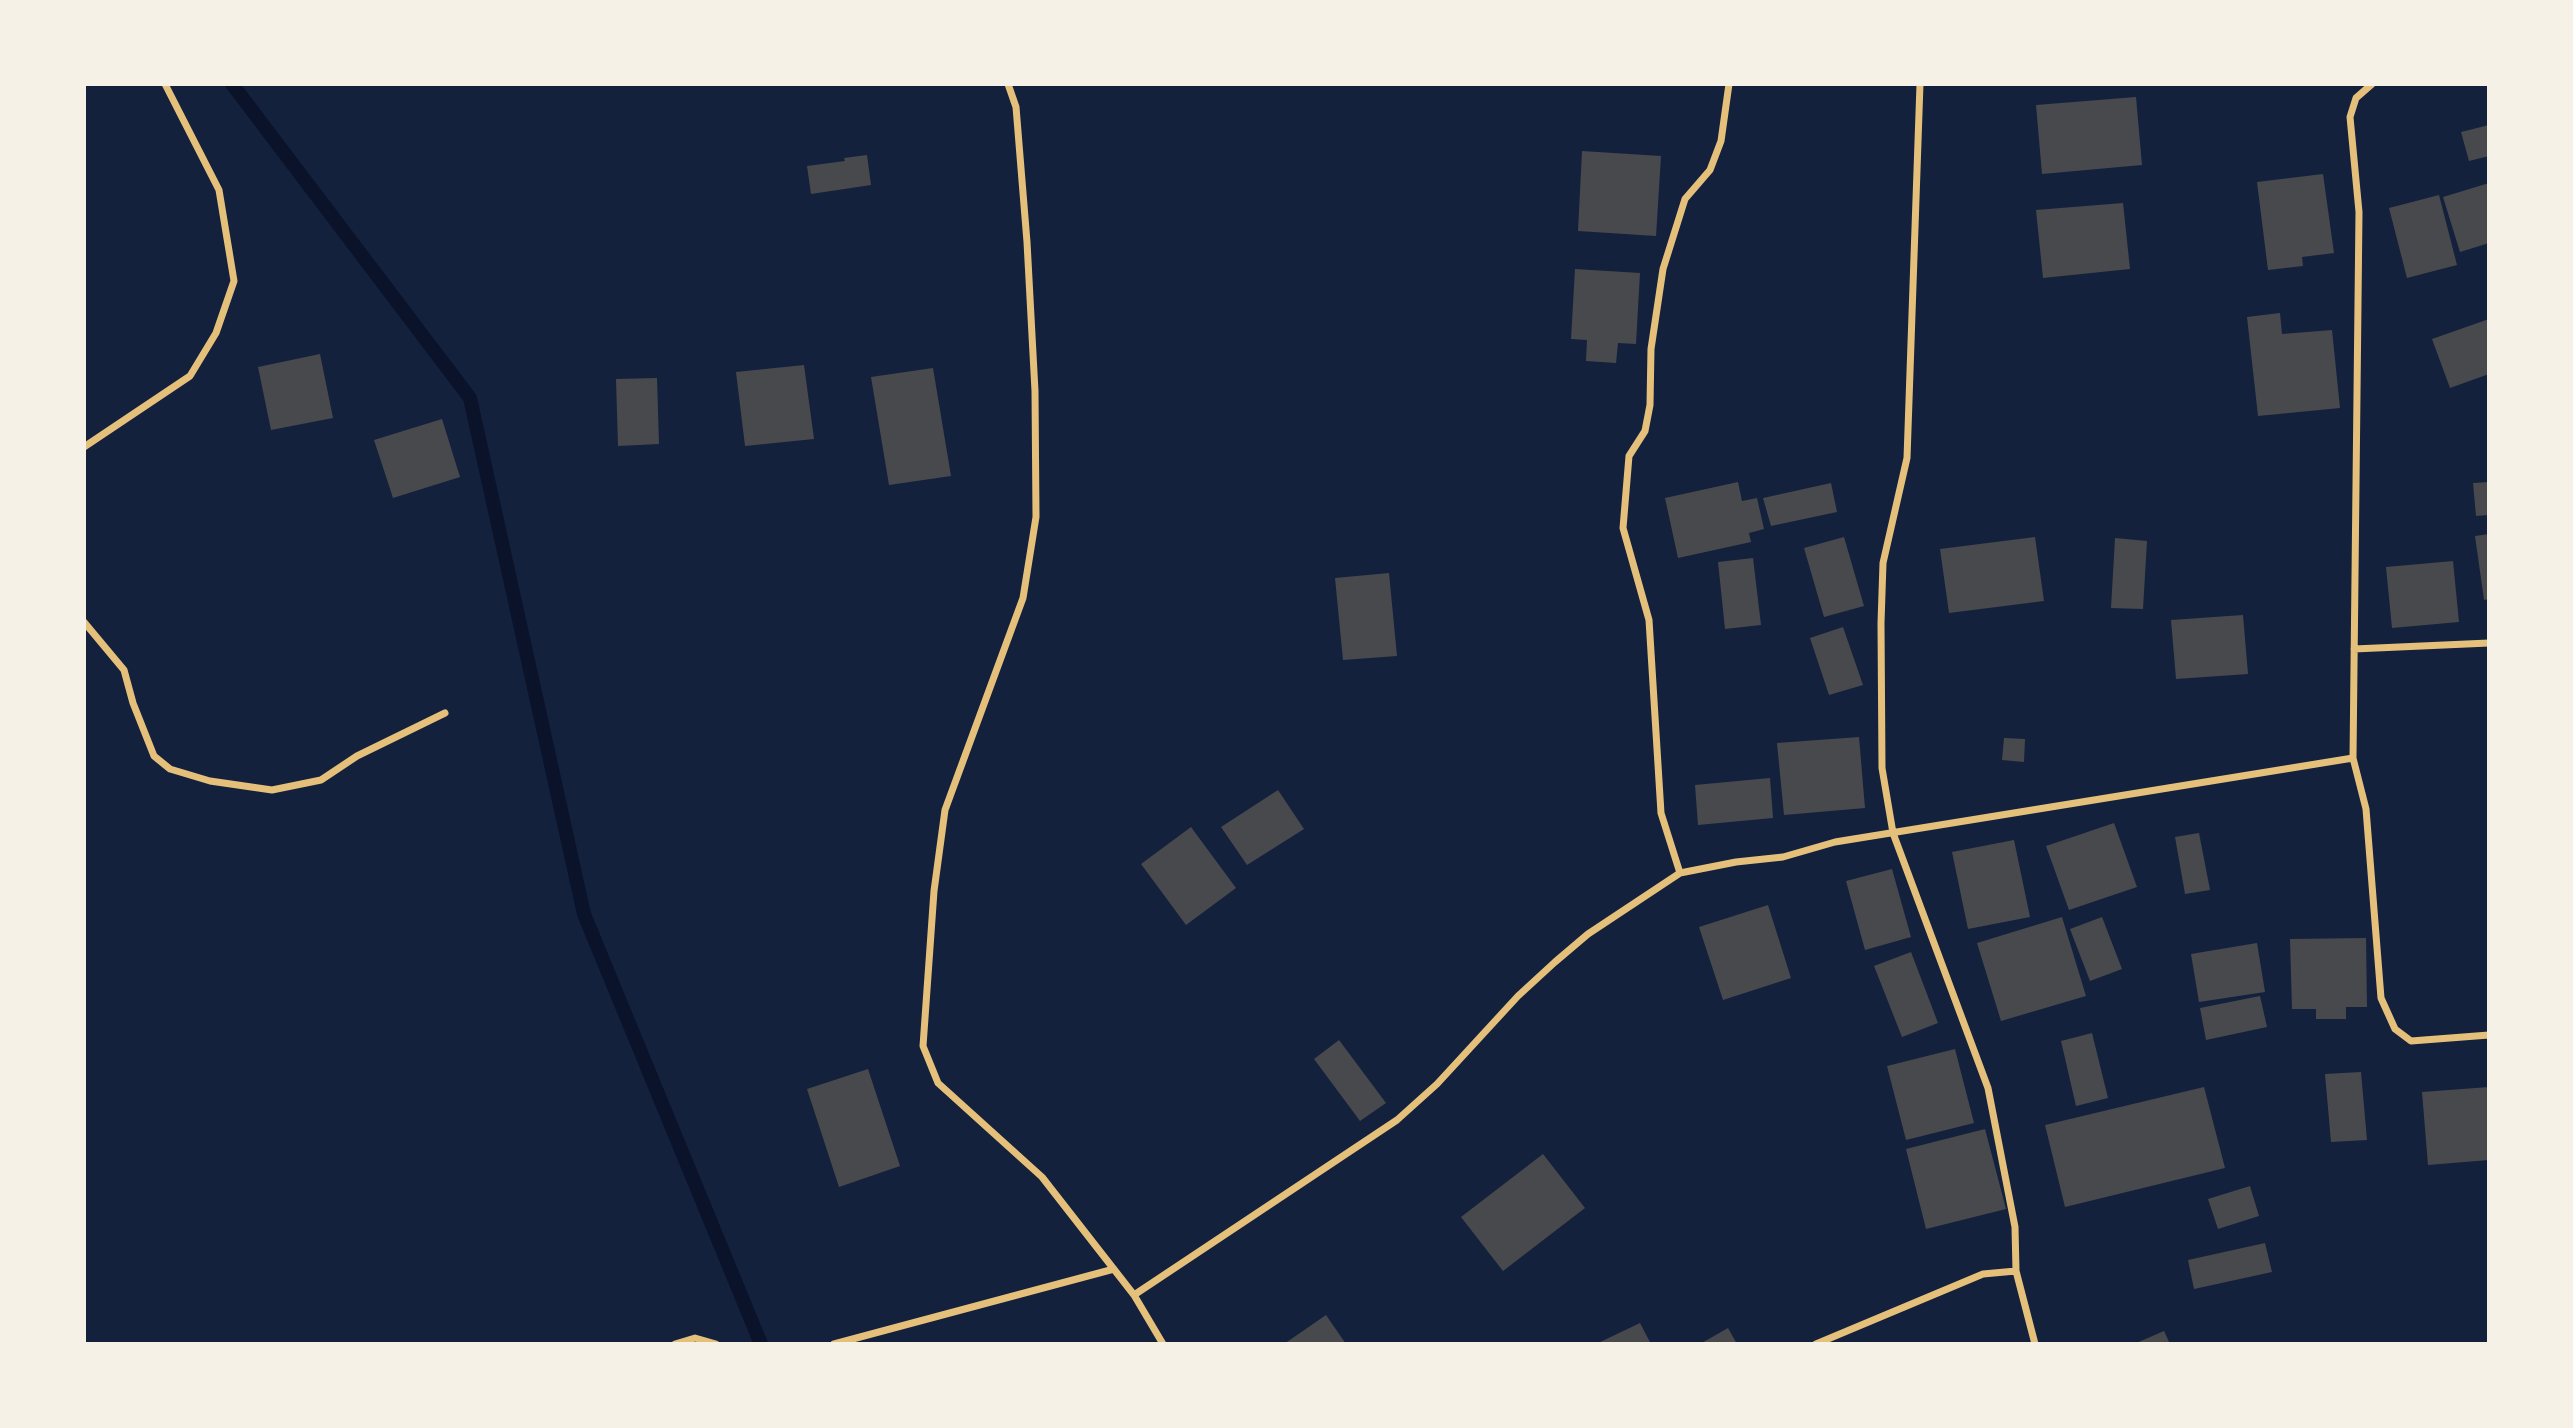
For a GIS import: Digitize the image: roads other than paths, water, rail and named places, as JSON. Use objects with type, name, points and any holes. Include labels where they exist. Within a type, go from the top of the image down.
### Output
[{"type":"street","points":[[84,447],[190,376],[216,333],[234,281],[219,190],[165,84]]},
{"type":"street","points":[[1008,84],[1016,107],[1027,242],[1035,391],[1035,517],[1023,598],[946,810],[934,891],[923,1046],[938,1083],[1042,1177],[1134,1294],[1163,1344]]},
{"type":"street","points":[[1680,873],[1661,813],[1649,621],[1623,528],[1629,456],[1645,431],[1650,405],[1651,349],[1663,269],[1685,199],[1710,170],[1721,141],[1729,84]]},
{"type":"street","points":[[1920,84],[1907,458],[1883,563],[1882,768],[1893,833],[1988,1088],[2015,1227],[2017,1271],[2035,1344]]},
{"type":"street","points":[[2372,84],[2356,98],[2350,117],[2359,212],[2353,758],[2366,809],[2381,998],[2395,1029],[2411,1041],[2489,1035]]},
{"type":"street","points":[[84,622],[124,670],[133,703],[154,756],[170,769],[210,781],[272,790],[321,779],[357,755],[445,713]]},
{"type":"street","points":[[2354,649],[2489,643]]},
{"type":"street","points":[[1134,1294],[1397,1120],[1437,1084],[1518,996],[1555,962],[1588,934],[1680,873],[1736,862],[1783,857],[1835,842],[2353,758]]},
{"type":"street","points":[[834,1344],[1114,1269]]},
{"type":"street","points":[[1816,1344],[1983,1274],[2017,1271]]},
{"type":"street","points":[[675,1344],[695,1338],[716,1344]]},
{"type":"waterway","points":[[232,84],[470,398],[584,914],[761,1344]]}]
